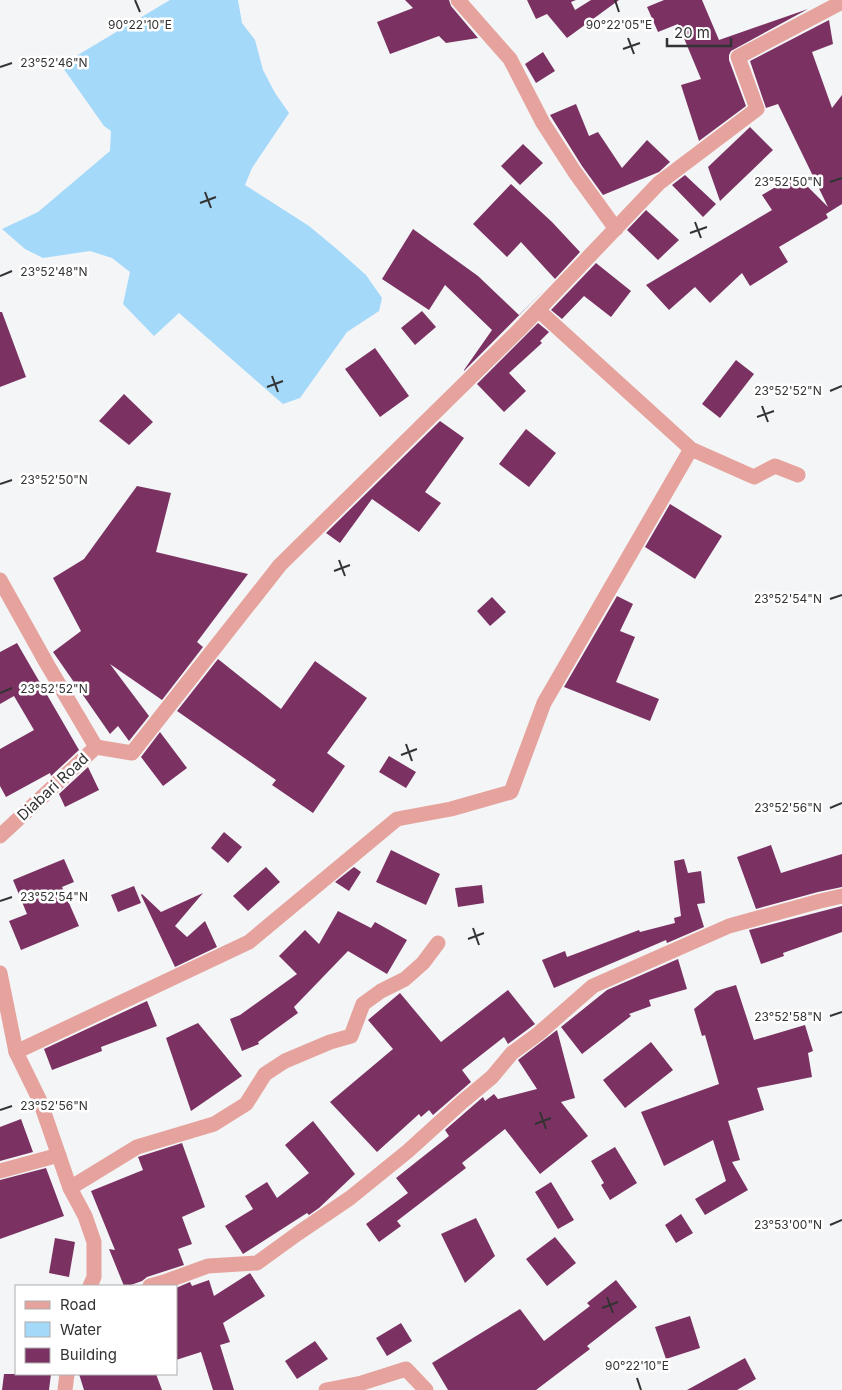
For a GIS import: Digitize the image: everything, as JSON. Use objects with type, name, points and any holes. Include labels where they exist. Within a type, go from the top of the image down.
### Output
[{"type":"street","points":[[458,0],[510,59],[544,123],[574,171],[616,229]]},
{"type":"street","points":[[96,748],[132,753],[280,565],[538,310],[659,183],[757,109],[738,57],[842,2]]},
{"type":"street","points":[[538,310],[691,449],[754,477],[775,466],[798,476]]},
{"type":"street","points":[[16,1052],[249,942],[397,819],[451,809],[511,792],[544,703],[691,449]]},
{"type":"street","name":"Diabari Road","points":[[0,580],[96,748],[0,836]]},
{"type":"street","points":[[154,1285],[208,1266],[257,1263],[350,1198],[408,1151],[492,1077],[512,1053],[538,1034],[593,986],[729,926],[842,896]]},
{"type":"street","points":[[70,1188],[138,1147],[214,1124],[246,1104],[265,1074],[285,1061],[330,1042],[351,1036],[363,1004],[381,991],[405,979],[423,963],[438,943]]},
{"type":"street","points":[[0,973],[16,1052],[40,1101],[70,1188],[85,1216],[94,1242],[94,1277],[90,1285]]},
{"type":"street","points":[[0,1171],[59,1155]]},
{"type":"street","points":[[326,1390],[362,1383],[406,1368],[426,1390]]},
{"type":"street","points":[[65,1390],[67,1375]]},
{"type":"water","points":[[170,0],[238,0],[242,23],[255,40],[263,70],[275,93],[289,113],[252,168],[245,185],[309,226],[366,275],[382,298],[379,311],[347,332],[300,398],[283,404],[179,313],[154,336],[123,304],[130,272],[112,258],[90,251],[43,258],[25,249],[2,229],[38,212],[110,151],[111,131],[104,126],[61,65]]},
{"type":"building","points":[[405,0],[449,0],[451,6],[478,38],[446,43],[439,36],[390,54],[377,22],[413,8]]},
{"type":"building","points":[[527,0],[576,0],[571,2],[575,10],[591,0],[619,0],[567,38],[547,14],[536,19]]},
{"type":"building","points":[[664,0],[702,0],[719,40],[808,9],[731,51],[729,60],[746,106],[699,141],[681,85],[701,79],[678,24],[658,32],[647,7]]},
{"type":"building","points":[[829,20],[833,44],[812,52],[832,108],[842,95],[842,204],[826,214],[828,218],[779,247],[788,262],[750,286],[742,273],[710,303],[695,287],[669,310],[646,285],[772,210],[762,195],[796,175],[828,207],[778,104],[766,108],[750,61]]},
{"type":"building","points":[[543,52],[555,71],[536,83],[525,64]]},
{"type":"building","points":[[576,104],[589,136],[598,132],[622,168],[647,140],[670,162],[659,172],[603,195],[550,115]]},
{"type":"building","points":[[750,127],[773,150],[720,201],[708,167]]},
{"type":"building","points":[[523,144],[543,163],[520,185],[501,166]]},
{"type":"building","points":[[685,175],[716,204],[703,217],[672,185]]},
{"type":"building","points":[[511,184],[552,222],[580,252],[555,279],[521,242],[507,257],[473,224]]},
{"type":"building","points":[[646,210],[679,240],[658,260],[627,230]]},
{"type":"building","points":[[413,229],[478,276],[519,315],[544,290],[464,371],[492,330],[445,285],[429,310],[382,279]]},
{"type":"building","points":[[596,263],[631,291],[611,317],[584,296],[562,319],[551,310]]},
{"type":"building","points":[[422,311],[436,327],[415,345],[401,328]]},
{"type":"building","points":[[0,312],[2,312],[26,377],[0,387]]},
{"type":"building","points":[[538,323],[549,332],[540,341],[542,343],[509,373],[526,391],[504,412],[477,384]]},
{"type":"building","points":[[375,348],[409,396],[380,417],[345,369]]},
{"type":"building","points":[[736,360],[754,374],[720,418],[702,404]]},
{"type":"building","points":[[124,394],[153,422],[129,445],[99,421]]},
{"type":"building","points":[[440,421],[464,438],[425,492],[441,503],[419,532],[372,499],[340,543],[326,533]]},
{"type":"building","points":[[526,429],[556,453],[529,487],[499,464]]},
{"type":"building","points":[[137,486],[171,493],[156,552],[248,574],[197,642],[203,647],[162,700],[110,664],[149,716],[129,741],[118,726],[110,734],[53,652],[81,631],[53,578],[84,559]]},
{"type":"building","points":[[670,504],[722,536],[695,579],[645,547]]},
{"type":"building","points":[[617,596],[633,604],[620,631],[635,637],[616,682],[659,699],[650,721],[564,687]]},
{"type":"building","points":[[492,597],[506,612],[490,626],[477,611]]},
{"type":"building","points":[[17,643],[79,750],[51,776],[50,773],[6,797],[0,786],[0,749],[34,730],[14,696],[0,704],[0,652]]},
{"type":"building","points":[[218,659],[281,709],[315,661],[367,698],[327,753],[345,766],[313,813],[272,785],[276,780],[177,711]]},
{"type":"building","points":[[160,732],[187,768],[163,786],[141,757]]},
{"type":"building","points":[[389,756],[416,772],[406,788],[379,772]]},
{"type":"building","points":[[88,767],[99,790],[65,807],[59,794]]},
{"type":"building","points":[[224,832],[242,847],[228,863],[211,848]]},
{"type":"building","points":[[771,845],[781,873],[842,854],[842,887],[756,909],[737,857]]},
{"type":"building","points":[[391,850],[440,874],[426,905],[376,882]]},
{"type":"building","points":[[64,859],[74,882],[62,887],[79,926],[21,950],[9,921],[27,914],[13,880]]},
{"type":"building","points":[[684,859],[688,873],[701,871],[705,903],[697,904],[704,927],[667,943],[666,940],[554,988],[542,960],[565,951],[567,957],[639,930],[640,932],[675,923],[674,918],[681,916],[674,861]]},
{"type":"building","points":[[266,867],[280,882],[248,911],[233,896]]},
{"type":"building","points":[[354,867],[361,872],[349,891],[335,882]]},
{"type":"building","points":[[482,885],[484,903],[458,907],[455,888]]},
{"type":"building","points":[[134,886],[141,903],[118,912],[111,895]]},
{"type":"building","points":[[203,893],[175,926],[187,937],[205,921],[217,947],[175,967],[141,895],[161,912]]},
{"type":"building","points":[[842,906],[842,932],[783,953],[784,956],[761,964],[749,930]]},
{"type":"building","points":[[338,911],[371,928],[375,922],[407,940],[387,974],[348,951],[294,1007],[298,1013],[258,1042],[259,1044],[242,1051],[230,1019],[240,1015],[297,974],[279,956],[305,930],[319,944]]},
{"type":"building","points":[[678,959],[687,989],[649,1000],[651,1006],[629,1014],[631,1016],[582,1054],[561,1027],[607,990]]},
{"type":"building","points":[[736,985],[754,1040],[805,1025],[813,1051],[808,1053],[812,1077],[757,1088],[764,1110],[728,1121],[740,1160],[732,1162],[748,1190],[705,1215],[695,1199],[726,1181],[713,1140],[664,1166],[641,1112],[719,1084],[705,1035],[702,1036],[694,1009],[716,991]]},
{"type":"building","points":[[508,990],[535,1024],[508,1044],[504,1037],[462,1070],[471,1082],[433,1115],[429,1110],[421,1117],[419,1114],[377,1152],[330,1102],[393,1049],[368,1020],[400,993],[441,1042]]},
{"type":"building","points":[[147,1001],[157,1026],[101,1047],[102,1051],[52,1070],[44,1049]]},
{"type":"building","points":[[198,1023],[242,1076],[191,1111],[166,1038]]},
{"type":"building","points":[[557,1030],[575,1098],[561,1102],[588,1136],[540,1174],[505,1129],[462,1163],[466,1168],[397,1221],[401,1226],[379,1242],[366,1224],[408,1193],[396,1178],[449,1136],[445,1130],[483,1097],[485,1101],[494,1094],[498,1099],[537,1089],[518,1060]]},
{"type":"building","points":[[651,1042],[673,1070],[625,1108],[603,1080]]},
{"type":"building","points":[[21,1119],[33,1152],[0,1161],[0,1127]]},
{"type":"building","points":[[313,1121],[355,1174],[319,1208],[309,1215],[307,1213],[243,1254],[225,1226],[253,1209],[245,1196],[267,1182],[277,1198],[309,1173],[285,1145]]},
{"type":"building","points":[[182,1143],[205,1207],[182,1217],[192,1244],[178,1249],[184,1265],[147,1277],[131,1285],[124,1285],[109,1249],[115,1250],[91,1191],[143,1170],[138,1157]]},
{"type":"building","points":[[615,1147],[637,1183],[610,1200],[601,1185],[604,1183],[591,1161]]},
{"type":"building","points":[[46,1168],[64,1216],[0,1239],[0,1180]]},
{"type":"building","points":[[551,1182],[574,1220],[558,1229],[535,1192]]},
{"type":"building","points":[[681,1214],[693,1233],[676,1243],[665,1225]]},
{"type":"building","points":[[476,1218],[495,1256],[465,1283],[441,1234]]},
{"type":"building","points":[[555,1237],[576,1263],[547,1286],[526,1259]]},
{"type":"building","points":[[55,1238],[75,1242],[69,1277],[49,1273]]},
{"type":"building","points":[[250,1273],[265,1296],[223,1323],[230,1342],[220,1345],[234,1390],[213,1390],[201,1352],[178,1359],[178,1287],[190,1282],[192,1286],[209,1280],[214,1296]]},
{"type":"building","points":[[616,1280],[637,1307],[587,1346],[590,1349],[536,1390],[448,1390],[432,1363],[520,1309],[544,1341],[590,1306],[587,1303]]},
{"type":"building","points":[[690,1316],[700,1348],[666,1359],[655,1327]]},
{"type":"building","points":[[401,1323],[412,1341],[387,1356],[376,1338]]},
{"type":"building","points":[[315,1341],[328,1359],[297,1379],[285,1361]]},
{"type":"building","points":[[745,1358],[756,1379],[737,1390],[687,1390]]},
{"type":"building","points":[[4,1374],[51,1375],[49,1390],[2,1390]]},
{"type":"building","points":[[79,1375],[156,1375],[162,1390],[84,1390]]}]
